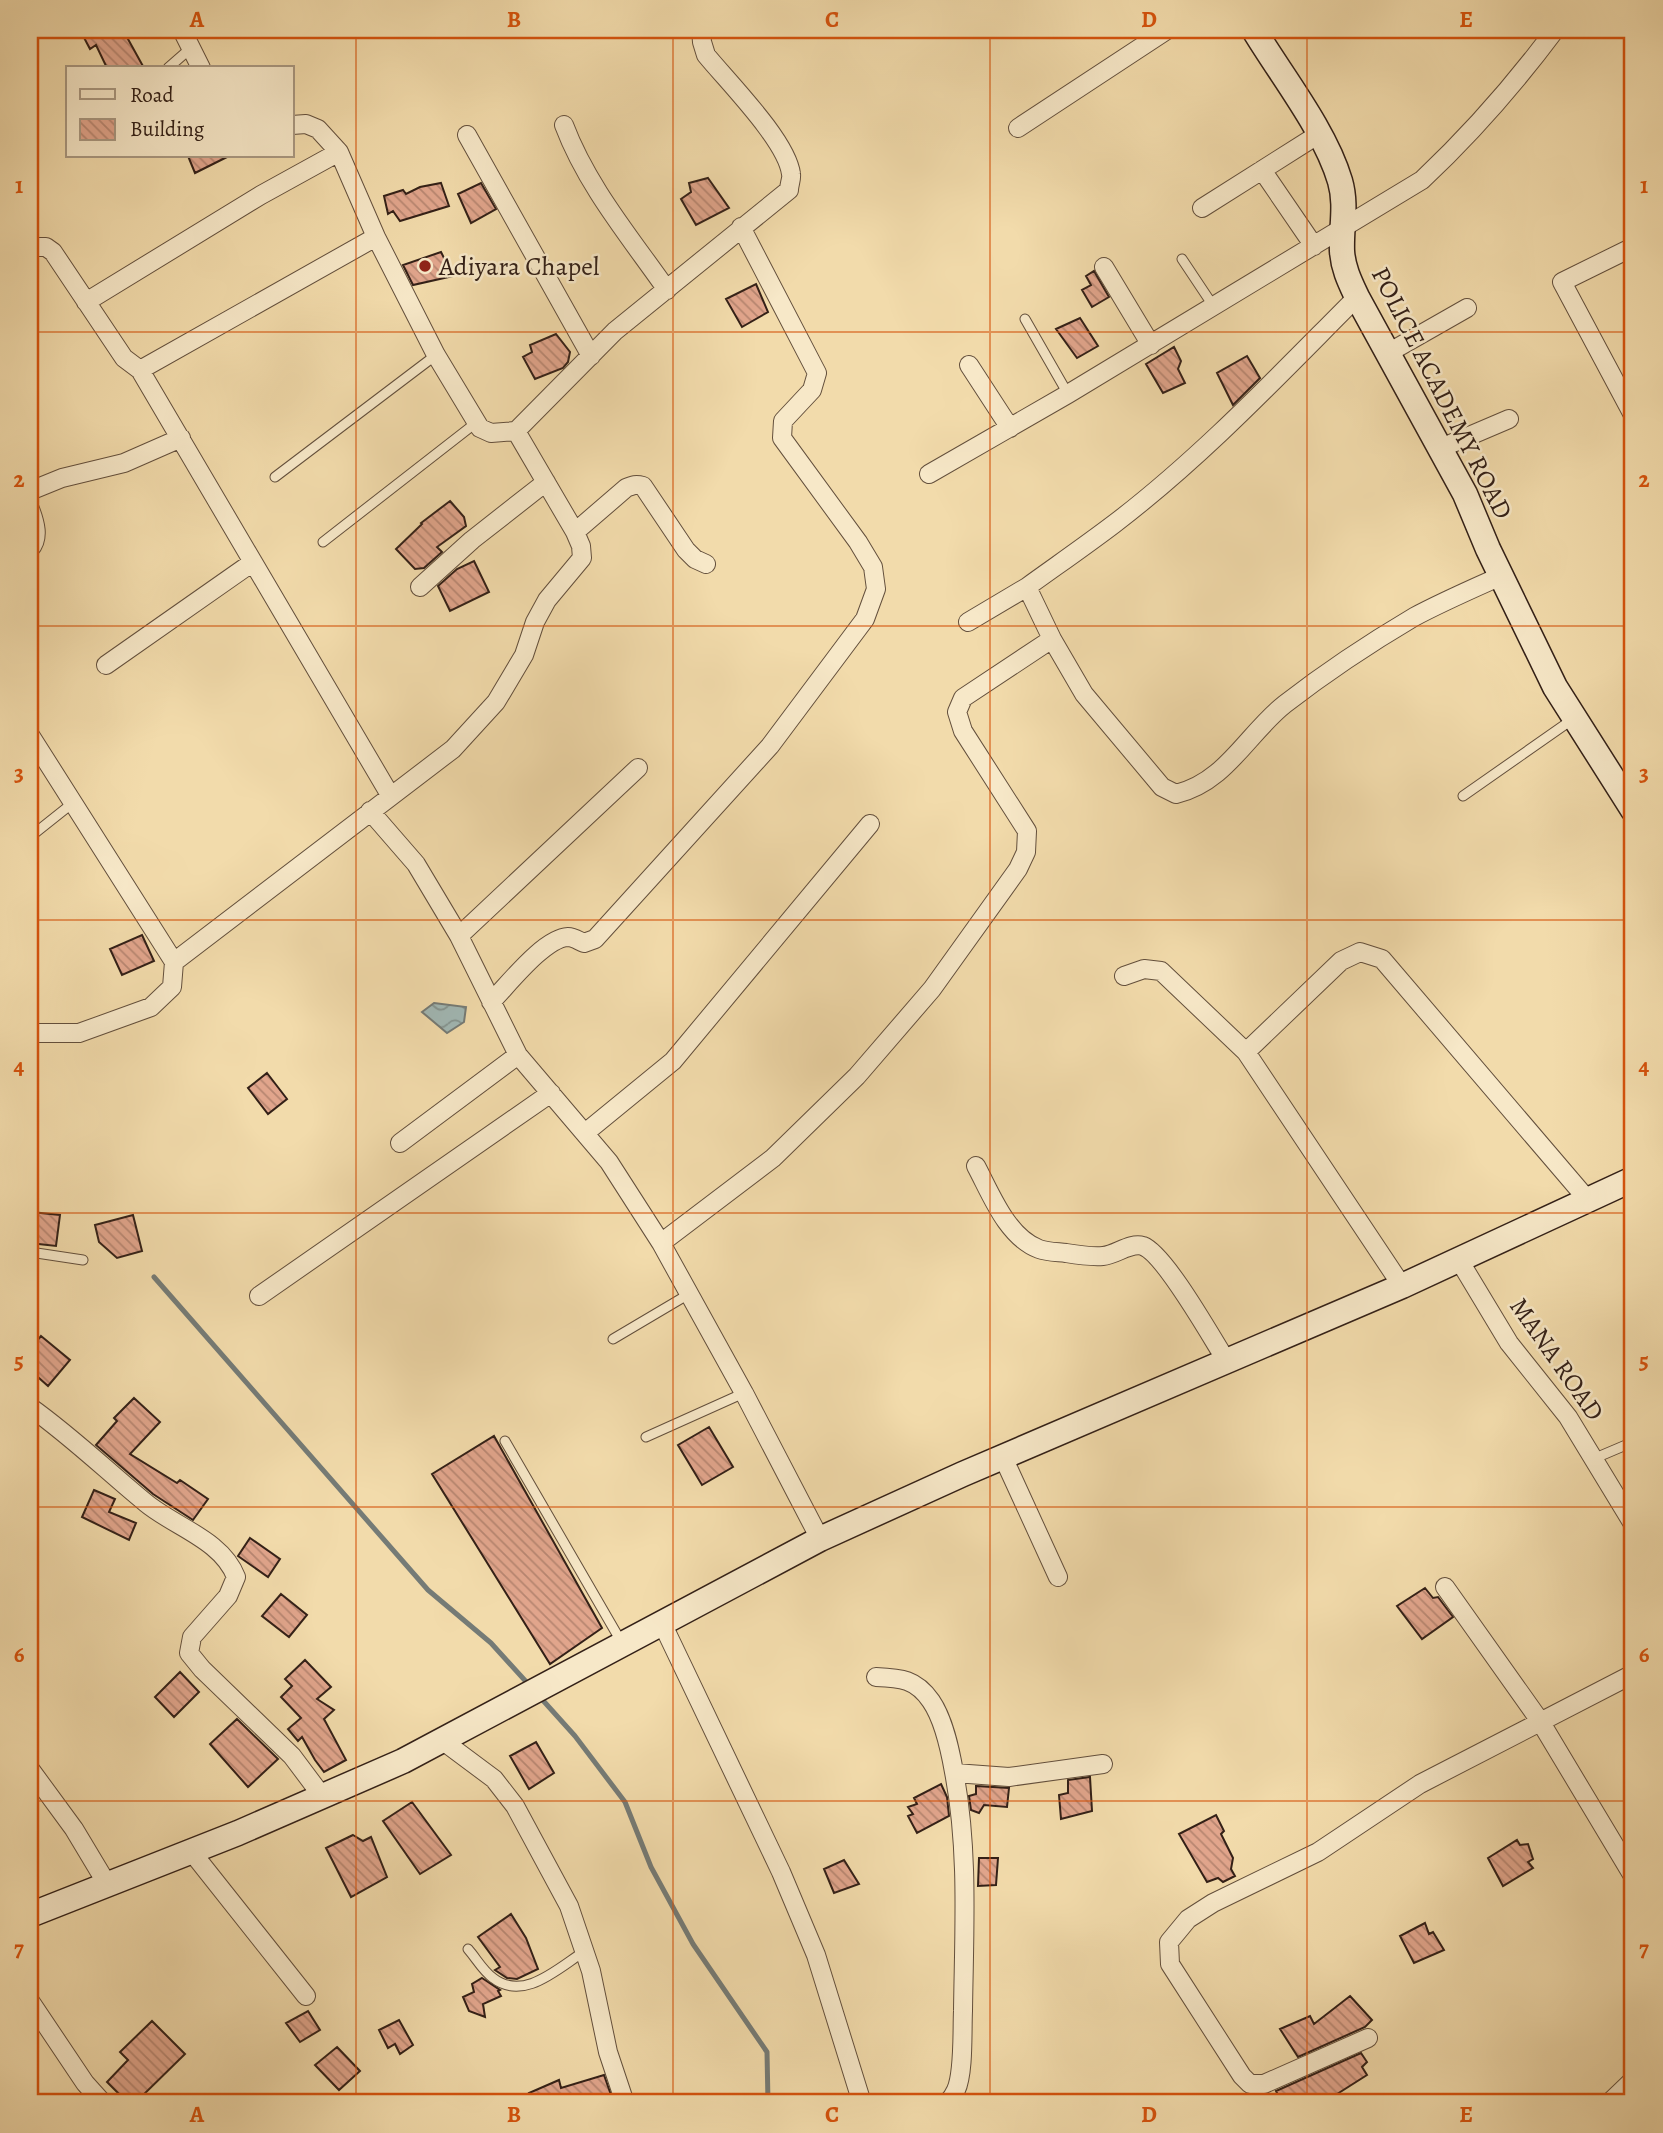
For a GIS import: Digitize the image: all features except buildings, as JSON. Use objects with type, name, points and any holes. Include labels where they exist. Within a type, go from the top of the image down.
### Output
[{"type":"main road","name":"POLICE ACADEMY ROAD","points":[[1254,30],[1319,134],[1339,179],[1345,204],[1342,252],[1346,274],[1357,297],[1465,494],[1555,687],[1633,810]]},
{"type":"main road","points":[[30,1915],[191,1852],[443,1741],[820,1539],[1003,1457],[1402,1286],[1633,1179]]},
{"type":"street","points":[[182,30],[200,66]]},
{"type":"street","points":[[294,125],[306,124],[318,129],[339,152],[376,237],[436,355],[481,428],[491,433],[516,431],[615,331],[789,190],[791,174],[773,135],[706,55],[701,30]]},
{"type":"street","points":[[1018,128],[1167,30]]},
{"type":"street","points":[[929,474],[1151,345],[1422,180],[1514,85],[1555,30]]},
{"type":"street","points":[[564,125],[588,175],[667,290]]},
{"type":"street","points":[[1202,208],[1319,134]]},
{"type":"street","points":[[467,135],[591,356]]},
{"type":"street","points":[[86,302],[261,195],[339,152]]},
{"type":"street","points":[[1262,170],[1314,246]]},
{"type":"street","points":[[491,1002],[541,951],[558,939],[571,937],[584,943],[595,939],[770,746],[866,619],[876,589],[873,568],[858,542],[782,438],[783,421],[812,390],[817,373],[741,228]]},
{"type":"street","points":[[140,370],[376,237]]},
{"type":"street","points":[[30,247],[46,247],[52,252],[124,358],[140,370],[390,795]]},
{"type":"street","points":[[1633,247],[1562,282],[1633,415]]},
{"type":"street","points":[[1104,267],[1151,345]]},
{"type":"street","points":[[968,622],[1027,587],[1115,523],[1195,454],[1357,297]]},
{"type":"street","points":[[1388,353],[1467,309]]},
{"type":"street","points":[[969,365],[1010,428]]},
{"type":"street","points":[[1441,448],[1509,419]]},
{"type":"street","points":[[174,962],[453,749],[496,702],[524,655],[535,622],[547,600],[582,558],[581,546],[575,532],[516,431]]},
{"type":"street","points":[[30,491],[62,478],[124,463],[181,438]]},
{"type":"street","points":[[420,587],[471,540],[546,482]]},
{"type":"street","points":[[575,532],[626,488],[639,485],[643,486],[686,550],[695,559],[706,564]]},
{"type":"street","points":[[30,509],[36,533],[35,544],[30,550]]},
{"type":"street","points":[[106,665],[253,562]]},
{"type":"street","points":[[1027,587],[1052,639],[1084,694],[1162,787],[1176,794],[1194,789],[1221,771],[1283,706],[1343,663],[1415,617],[1501,576]]},
{"type":"street","points":[[661,1243],[773,1158],[857,1076],[932,989],[1018,869],[1026,852],[1027,831],[964,731],[957,712],[963,698],[1052,639]]},
{"type":"street","points":[[30,735],[174,962],[172,987],[151,1007],[79,1033],[30,1033]]},
{"type":"street","points":[[459,936],[638,768]]},
{"type":"street","points":[[370,811],[416,864],[459,936],[519,1055],[609,1162],[661,1243],[744,1393],[820,1539]]},
{"type":"street","points":[[584,1133],[673,1061],[870,824]]},
{"type":"street","points":[[1246,1052],[1341,961],[1360,952],[1382,959],[1587,1199]]},
{"type":"street","points":[[1124,976],[1144,969],[1161,971],[1246,1052],[1402,1286]]},
{"type":"street","points":[[400,1143],[519,1055]]},
{"type":"street","points":[[258,1296],[551,1093]]},
{"type":"street","points":[[976,1166],[1004,1217],[1021,1238],[1040,1249],[1086,1256],[1107,1256],[1134,1245],[1144,1247],[1155,1255],[1185,1295],[1227,1362]]},
{"type":"street","name":"MANA ROAD","points":[[1459,1260],[1509,1343],[1568,1418],[1633,1524]]},
{"type":"street","points":[[30,1407],[62,1429],[148,1505],[218,1551],[231,1564],[236,1577],[228,1596],[192,1637],[189,1653],[202,1669],[292,1756],[322,1796]]},
{"type":"street","points":[[1003,1457],[1058,1577]]},
{"type":"street","points":[[1444,1587],[1540,1721],[1633,1876]]},
{"type":"street","points":[[662,1623],[780,1872],[816,1955],[862,2103]]},
{"type":"street","points":[[1368,2038],[1264,2084],[1250,2084],[1242,2076],[1170,1964],[1170,1942],[1188,1919],[1213,1903],[1318,1852],[1420,1784],[1633,1674]]},
{"type":"street","points":[[876,1676],[902,1678],[919,1686],[932,1702],[946,1738],[955,1773],[963,1849],[963,2009],[957,2089],[947,2103]]},
{"type":"street","points":[[443,1741],[494,1779],[515,1806],[569,1906],[591,1970],[608,2052],[625,2103]]},
{"type":"street","points":[[955,1773],[1009,1777],[1103,1764]]},
{"type":"street","points":[[30,1769],[74,1829],[107,1884]]},
{"type":"street","points":[[191,1852],[306,1996]]},
{"type":"street","points":[[30,2001],[85,2083],[103,2103]]},
{"type":"street","points":[[1609,2103],[1633,2080]]},
{"type":"lane","points":[[170,66],[192,47]]},
{"type":"lane","points":[[1182,259],[1213,307]]},
{"type":"lane","points":[[1025,319],[1068,394]]},
{"type":"lane","points":[[275,477],[436,355]]},
{"type":"lane","points":[[323,542],[477,422]]},
{"type":"lane","points":[[1463,796],[1575,718]]},
{"type":"lane","points":[[30,837],[74,802]]},
{"type":"lane","points":[[30,1252],[83,1260]]},
{"type":"lane","points":[[613,1339],[689,1294]]},
{"type":"lane","points":[[646,1437],[744,1393]]},
{"type":"lane","points":[[505,1441],[623,1644]]},
{"type":"lane","points":[[1593,1459],[1633,1442]]},
{"type":"lane","points":[[468,1949],[491,1977],[504,1985],[521,1988],[540,1980],[585,1951]]},
{"type":"water","points":[[434,1003],[466,1007],[464,1022],[447,1033],[422,1012]]},
{"type":"waterway","points":[[154,1277],[428,1590],[491,1643],[530,1686]]},
{"type":"waterway","points":[[539,1696],[575,1736],[625,1802],[651,1867],[693,1944],[767,2052],[768,2103]]},
{"type":"place","name":"Adiyara Chapel","points":[[425,266]]}]
